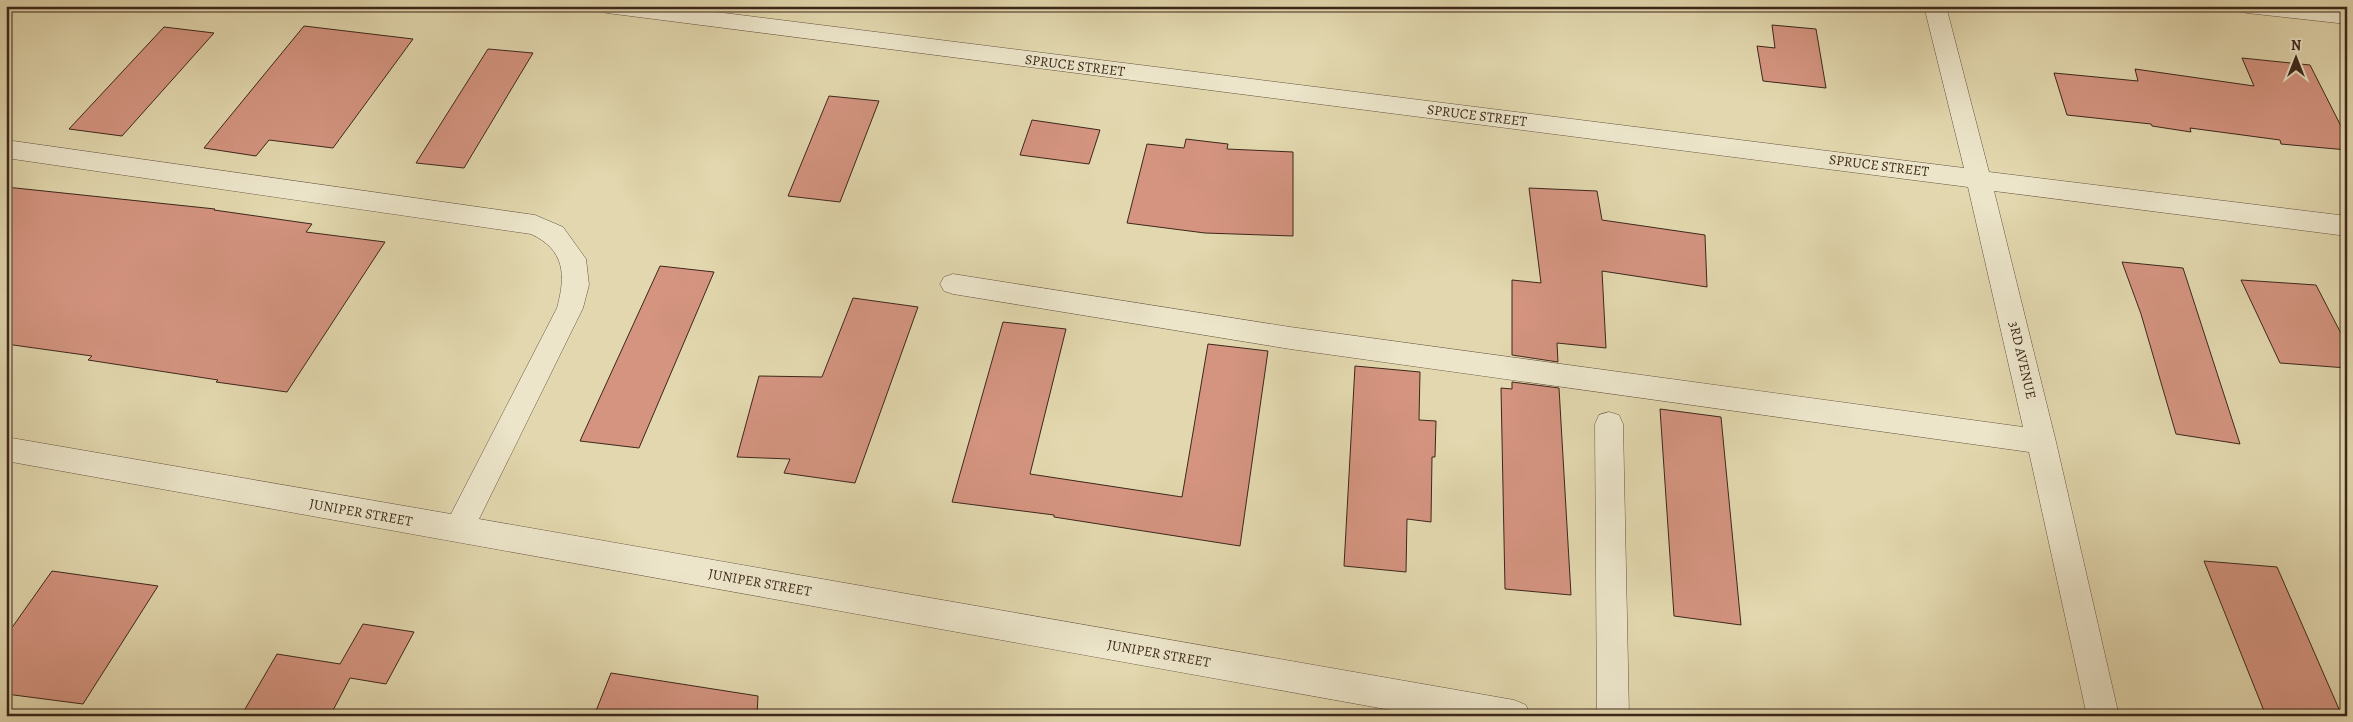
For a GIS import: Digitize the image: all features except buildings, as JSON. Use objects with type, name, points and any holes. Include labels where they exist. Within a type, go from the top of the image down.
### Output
[{"type":"street","name":"SPRUCE STREET","points":[[608,6],[2347,226]]},
{"type":"street","name":"3RD AVENUE","points":[[1936,6],[2042,442],[2103,716]]},
{"type":"street","points":[[2248,6],[2347,17]]},
{"type":"street","points":[[6,149],[535,225],[554,234],[573,259],[576,285],[570,308],[459,529]]},
{"type":"street","points":[[953,284],[1290,338],[2042,442]]},
{"type":"street","points":[[1609,424],[1614,716]]},
{"type":"street","name":"JUNIPER STREET","points":[[6,449],[1514,716]]}]
